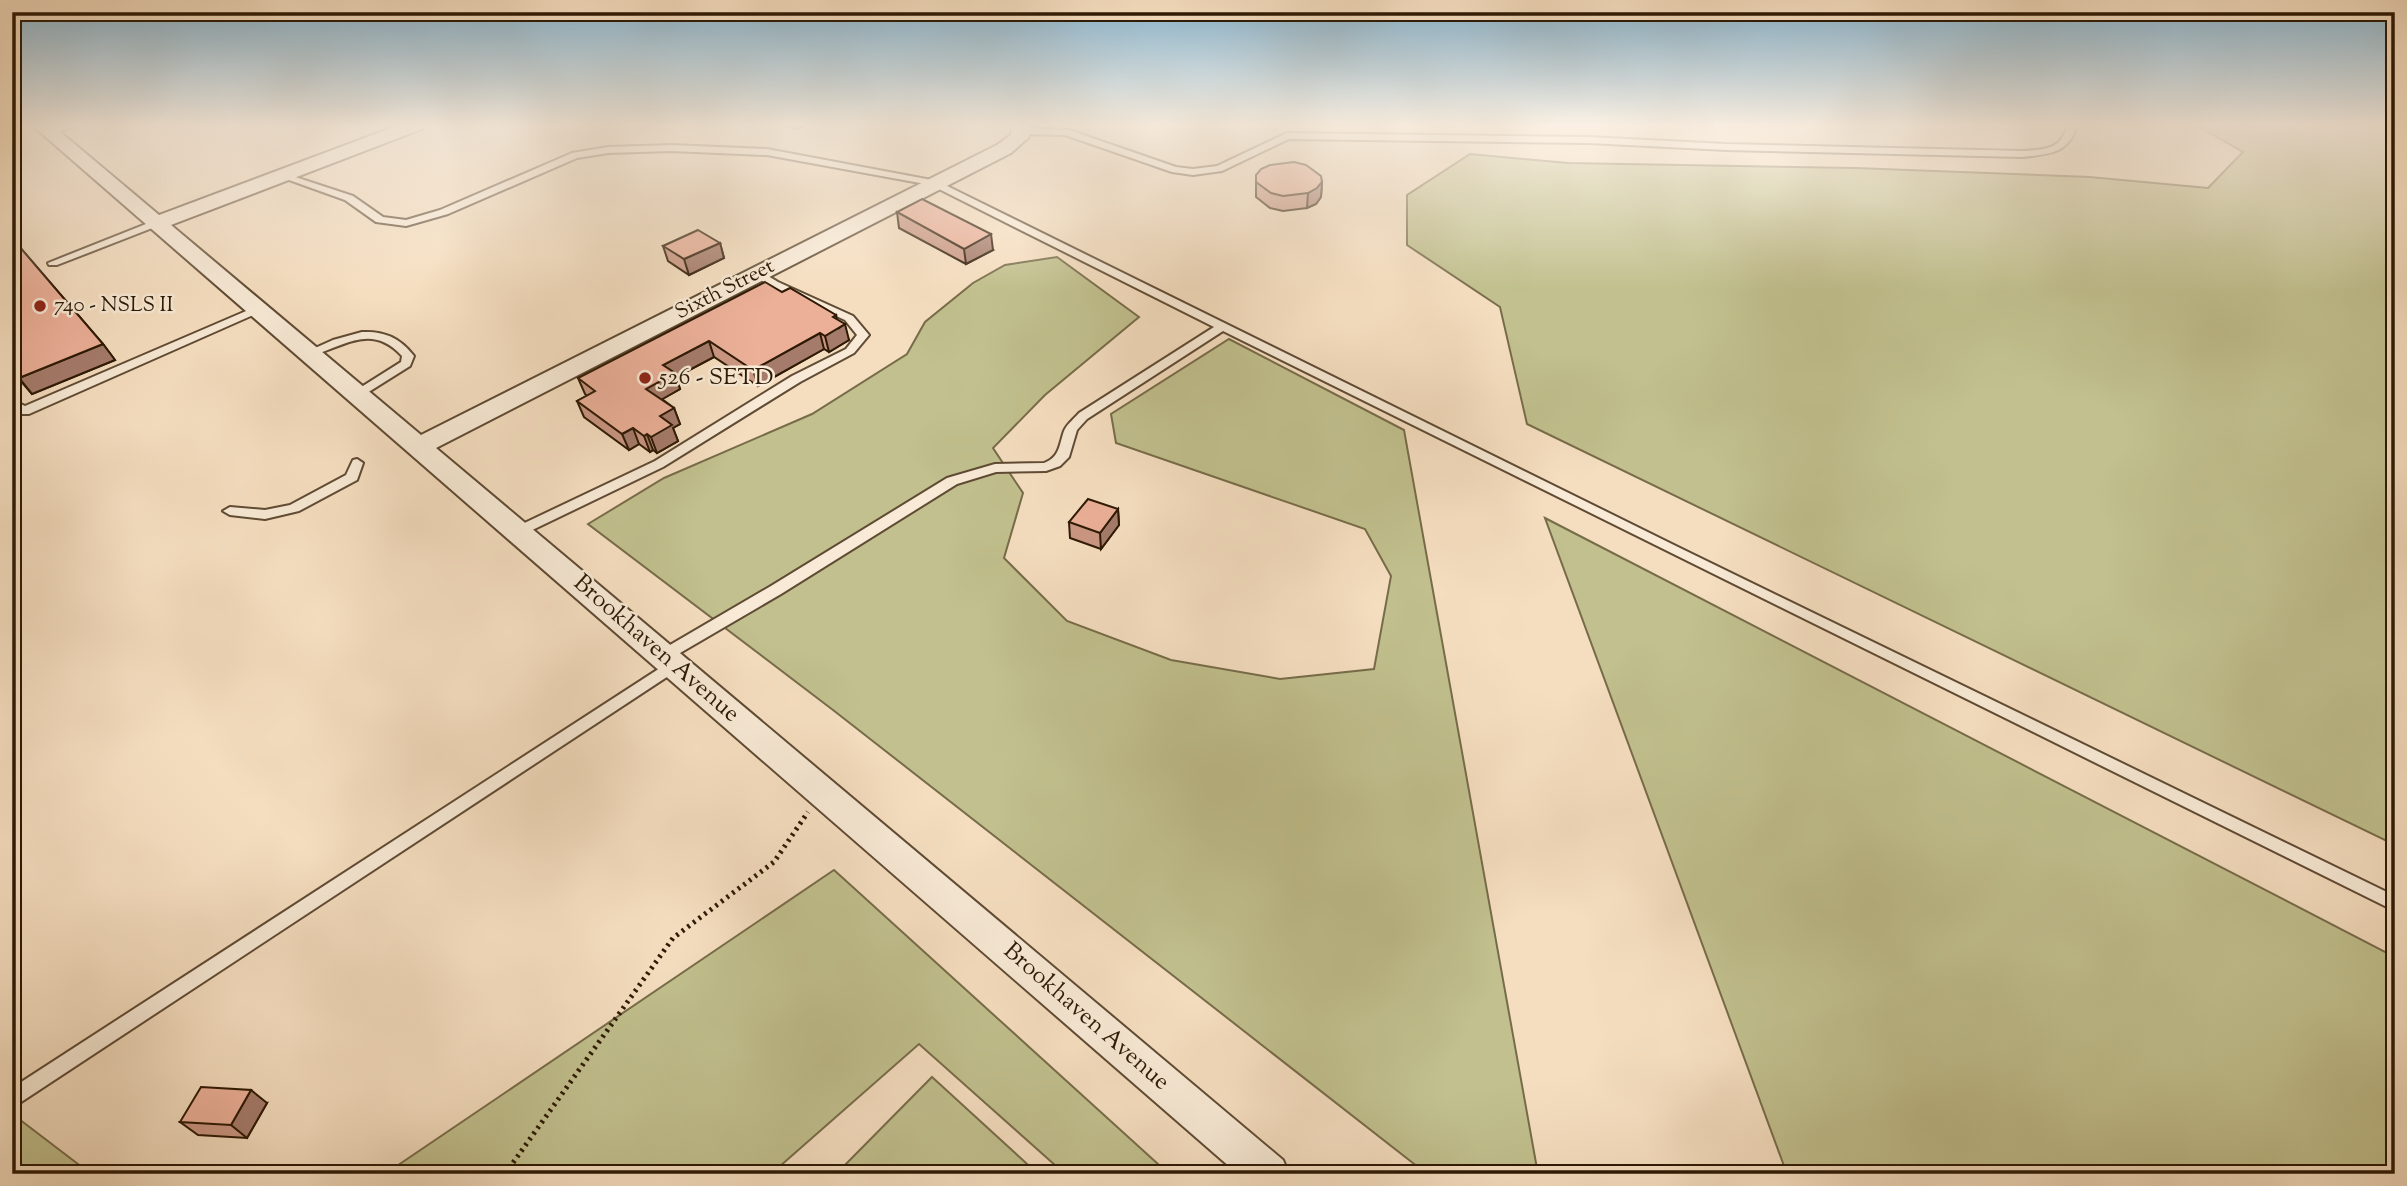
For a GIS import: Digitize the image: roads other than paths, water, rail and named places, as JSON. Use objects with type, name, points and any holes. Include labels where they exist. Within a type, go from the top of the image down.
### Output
[{"type":"street","name":"Brookhaven Avenue","points":[[111,180],[156,223],[1269,1174]]},
{"type":"street","points":[[156,223],[271,180]]},
{"type":"street","name":"Sixth Street","points":[[420,446],[939,180]]},
{"type":"lane","points":[[296,180],[349,198],[380,220],[406,223],[444,212],[517,180]]},
{"type":"lane","points":[[920,180],[934,183],[1224,325],[1673,550],[2395,904]]},
{"type":"lane","points":[[53,264],[156,223]]},
{"type":"lane","points":[[519,531],[659,464],[796,379],[850,351],[863,335],[849,318],[774,284],[758,273]]},
{"type":"lane","points":[[12,404],[25,411],[258,309]]},
{"type":"lane","points":[[12,1099],[668,660],[952,481],[987,470],[1046,467],[1056,463],[1063,457],[1070,429],[1083,416],[1224,325]]},
{"type":"lane","points":[[310,353],[355,337],[375,334],[399,343],[408,356],[406,364],[359,394]]},
{"type":"lane","points":[[230,511],[254,517],[283,514],[352,477],[357,463]]},
{"type":"place","name":"740 - NSLS II","points":[[40,306]]},
{"type":"place","name":"526 - SETD","points":[[645,378]]}]
